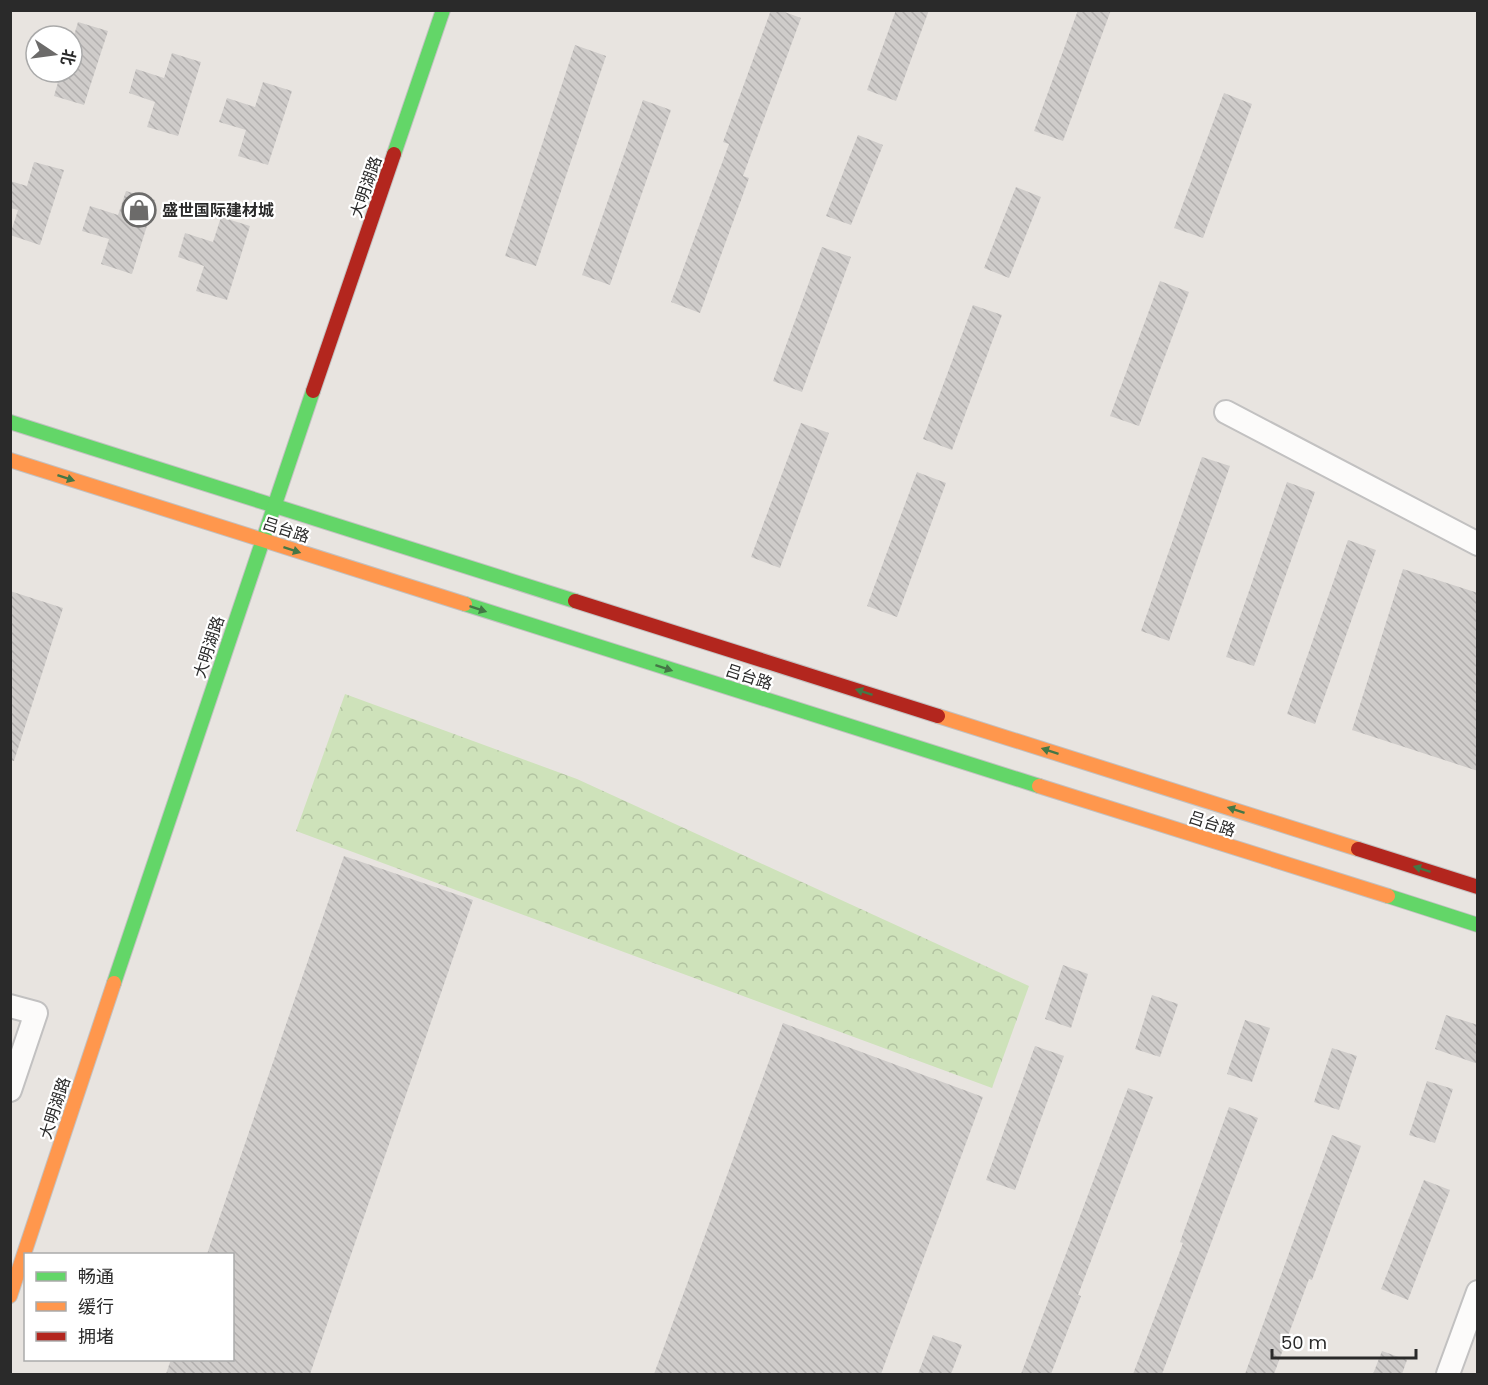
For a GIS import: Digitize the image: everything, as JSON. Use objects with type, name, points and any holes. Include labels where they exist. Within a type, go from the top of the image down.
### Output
[{"type":"main road","name":"大明湖路","points":[[24,1253],[262,540],[443,10]]},
{"type":"main road","name":"吕台路","points":[[10,422],[1478,886]]},
{"type":"main road","name":"吕台路","points":[[10,460],[1478,926]]},
{"type":"main road","name":"大明湖路","points":[[10,1296],[24,1254]]},
{"type":"street","points":[[1226,412],[1478,544]]},
{"type":"street","points":[[10,1006],[36,1013],[10,1090]]},
{"type":"street","points":[[1448,1374],[1478,1292]]},
{"type":"green space","points":[[345,694],[577,779],[1029,986],[992,1088],[296,831]]},
{"type":"building","points":[[771,10],[779,10],[801,18],[743,176],[749,178],[700,313],[671,302],[729,144],[723,142]]},
{"type":"building","points":[[896,10],[929,10],[896,101],[867,90]]},
{"type":"building","points":[[1078,10],[1111,10],[1063,141],[1034,131]]},
{"type":"building","points":[[78,22],[108,31],[84,105],[54,96],[58,84],[84,84],[84,24],[77,24]]},
{"type":"building","points":[[575,45],[606,56],[536,266],[505,256]]},
{"type":"building","points":[[172,53],[201,62],[178,136],[147,127],[155,102],[129,93],[136,69],[164,78]]},
{"type":"building","points":[[263,82],[292,91],[268,165],[238,156],[246,130],[219,122],[227,98],[255,107]]},
{"type":"building","points":[[1224,93],[1252,104],[1203,238],[1174,228]]},
{"type":"building","points":[[643,100],[671,110],[610,285],[582,275]]},
{"type":"building","points":[[858,135],[883,145],[851,225],[826,216]]},
{"type":"building","points":[[34,162],[64,170],[40,245],[10,235],[18,210],[10,208],[10,181],[27,186]]},
{"type":"building","points":[[1016,187],[1041,197],[1009,278],[984,268]]},
{"type":"building","points":[[126,191],[155,200],[132,274],[101,264],[109,239],[82,231],[90,206],[118,215]]},
{"type":"building","points":[[221,217],[250,226],[227,300],[196,291],[204,266],[178,257],[185,233],[213,242]]},
{"type":"building","points":[[822,247],[851,257],[802,392],[773,381]]},
{"type":"building","points":[[1160,281],[1189,292],[1139,426],[1110,416]]},
{"type":"building","points":[[973,305],[1002,315],[952,450],[923,439]]},
{"type":"building","points":[[801,423],[829,433],[780,568],[751,557]]},
{"type":"building","points":[[1202,457],[1230,466],[1169,641],[1141,631]]},
{"type":"building","points":[[917,472],[946,483],[897,617],[867,606]]},
{"type":"building","points":[[1287,482],[1315,492],[1254,666],[1226,657]]},
{"type":"building","points":[[1348,540],[1376,550],[1315,724],[1287,714]]},
{"type":"building","points":[[1403,569],[1478,593],[1478,771],[1352,730]]},
{"type":"building","points":[[10,591],[63,608],[14,761],[10,760]]},
{"type":"building","points":[[344,856],[473,900],[310,1374],[166,1374],[170,1361],[234,1361],[234,1253],[207,1253]]},
{"type":"building","points":[[1063,965],[1088,974],[1071,1028],[1045,1019]]},
{"type":"building","points":[[1152,995],[1178,1004],[1160,1057],[1135,1049]]},
{"type":"building","points":[[1446,1015],[1478,1025],[1478,1064],[1435,1049]]},
{"type":"building","points":[[1245,1020],[1270,1028],[1252,1082],[1227,1074]]},
{"type":"building","points":[[783,1023],[983,1097],[881,1374],[654,1374]]},
{"type":"building","points":[[1035,1046],[1064,1056],[1015,1190],[986,1180]]},
{"type":"building","points":[[1332,1048],[1357,1056],[1339,1110],[1314,1102]]},
{"type":"building","points":[[1427,1081],[1453,1089],[1435,1143],[1409,1135]]},
{"type":"building","points":[[1128,1088],[1153,1097],[1078,1295],[1081,1296],[1051,1374],[1021,1374]]},
{"type":"building","points":[[1229,1107],[1258,1118],[1162,1374],[1133,1374],[1183,1243],[1180,1242]]},
{"type":"building","points":[[1332,1135],[1361,1146],[1312,1280],[1309,1279],[1274,1374],[1245,1374]]},
{"type":"building","points":[[1424,1180],[1450,1190],[1408,1300],[1381,1289]]},
{"type":"building","points":[[933,1335],[962,1345],[951,1374],[918,1374]]},
{"type":"building","points":[[1382,1351],[1407,1360],[1402,1374],[1373,1374]]},
{"type":"traffic: fast","points":[[394,154],[443,10]]},
{"type":"traffic: fast","points":[[114,983],[313,391]]},
{"type":"traffic: fast","points":[[10,422],[575,601]]},
{"type":"traffic: fast","points":[[465,604],[1039,786]]},
{"type":"traffic: fast","points":[[1388,896],[1478,925]]},
{"type":"traffic: slow","points":[[10,460],[465,604]]},
{"type":"traffic: slow","points":[[938,716],[1358,849]]},
{"type":"traffic: slow","points":[[1039,786],[1388,896]]},
{"type":"traffic: slow","points":[[24,1253],[114,983]]},
{"type":"traffic: slow","points":[[10,1296],[24,1254]]},
{"type":"traffic: jam","points":[[313,391],[394,154]]},
{"type":"traffic: jam","points":[[575,601],[938,716]]},
{"type":"traffic: jam","points":[[1358,849],[1478,887]]},
{"type":"place","name":"盛世国际建材城","points":[[139,210]]}]
